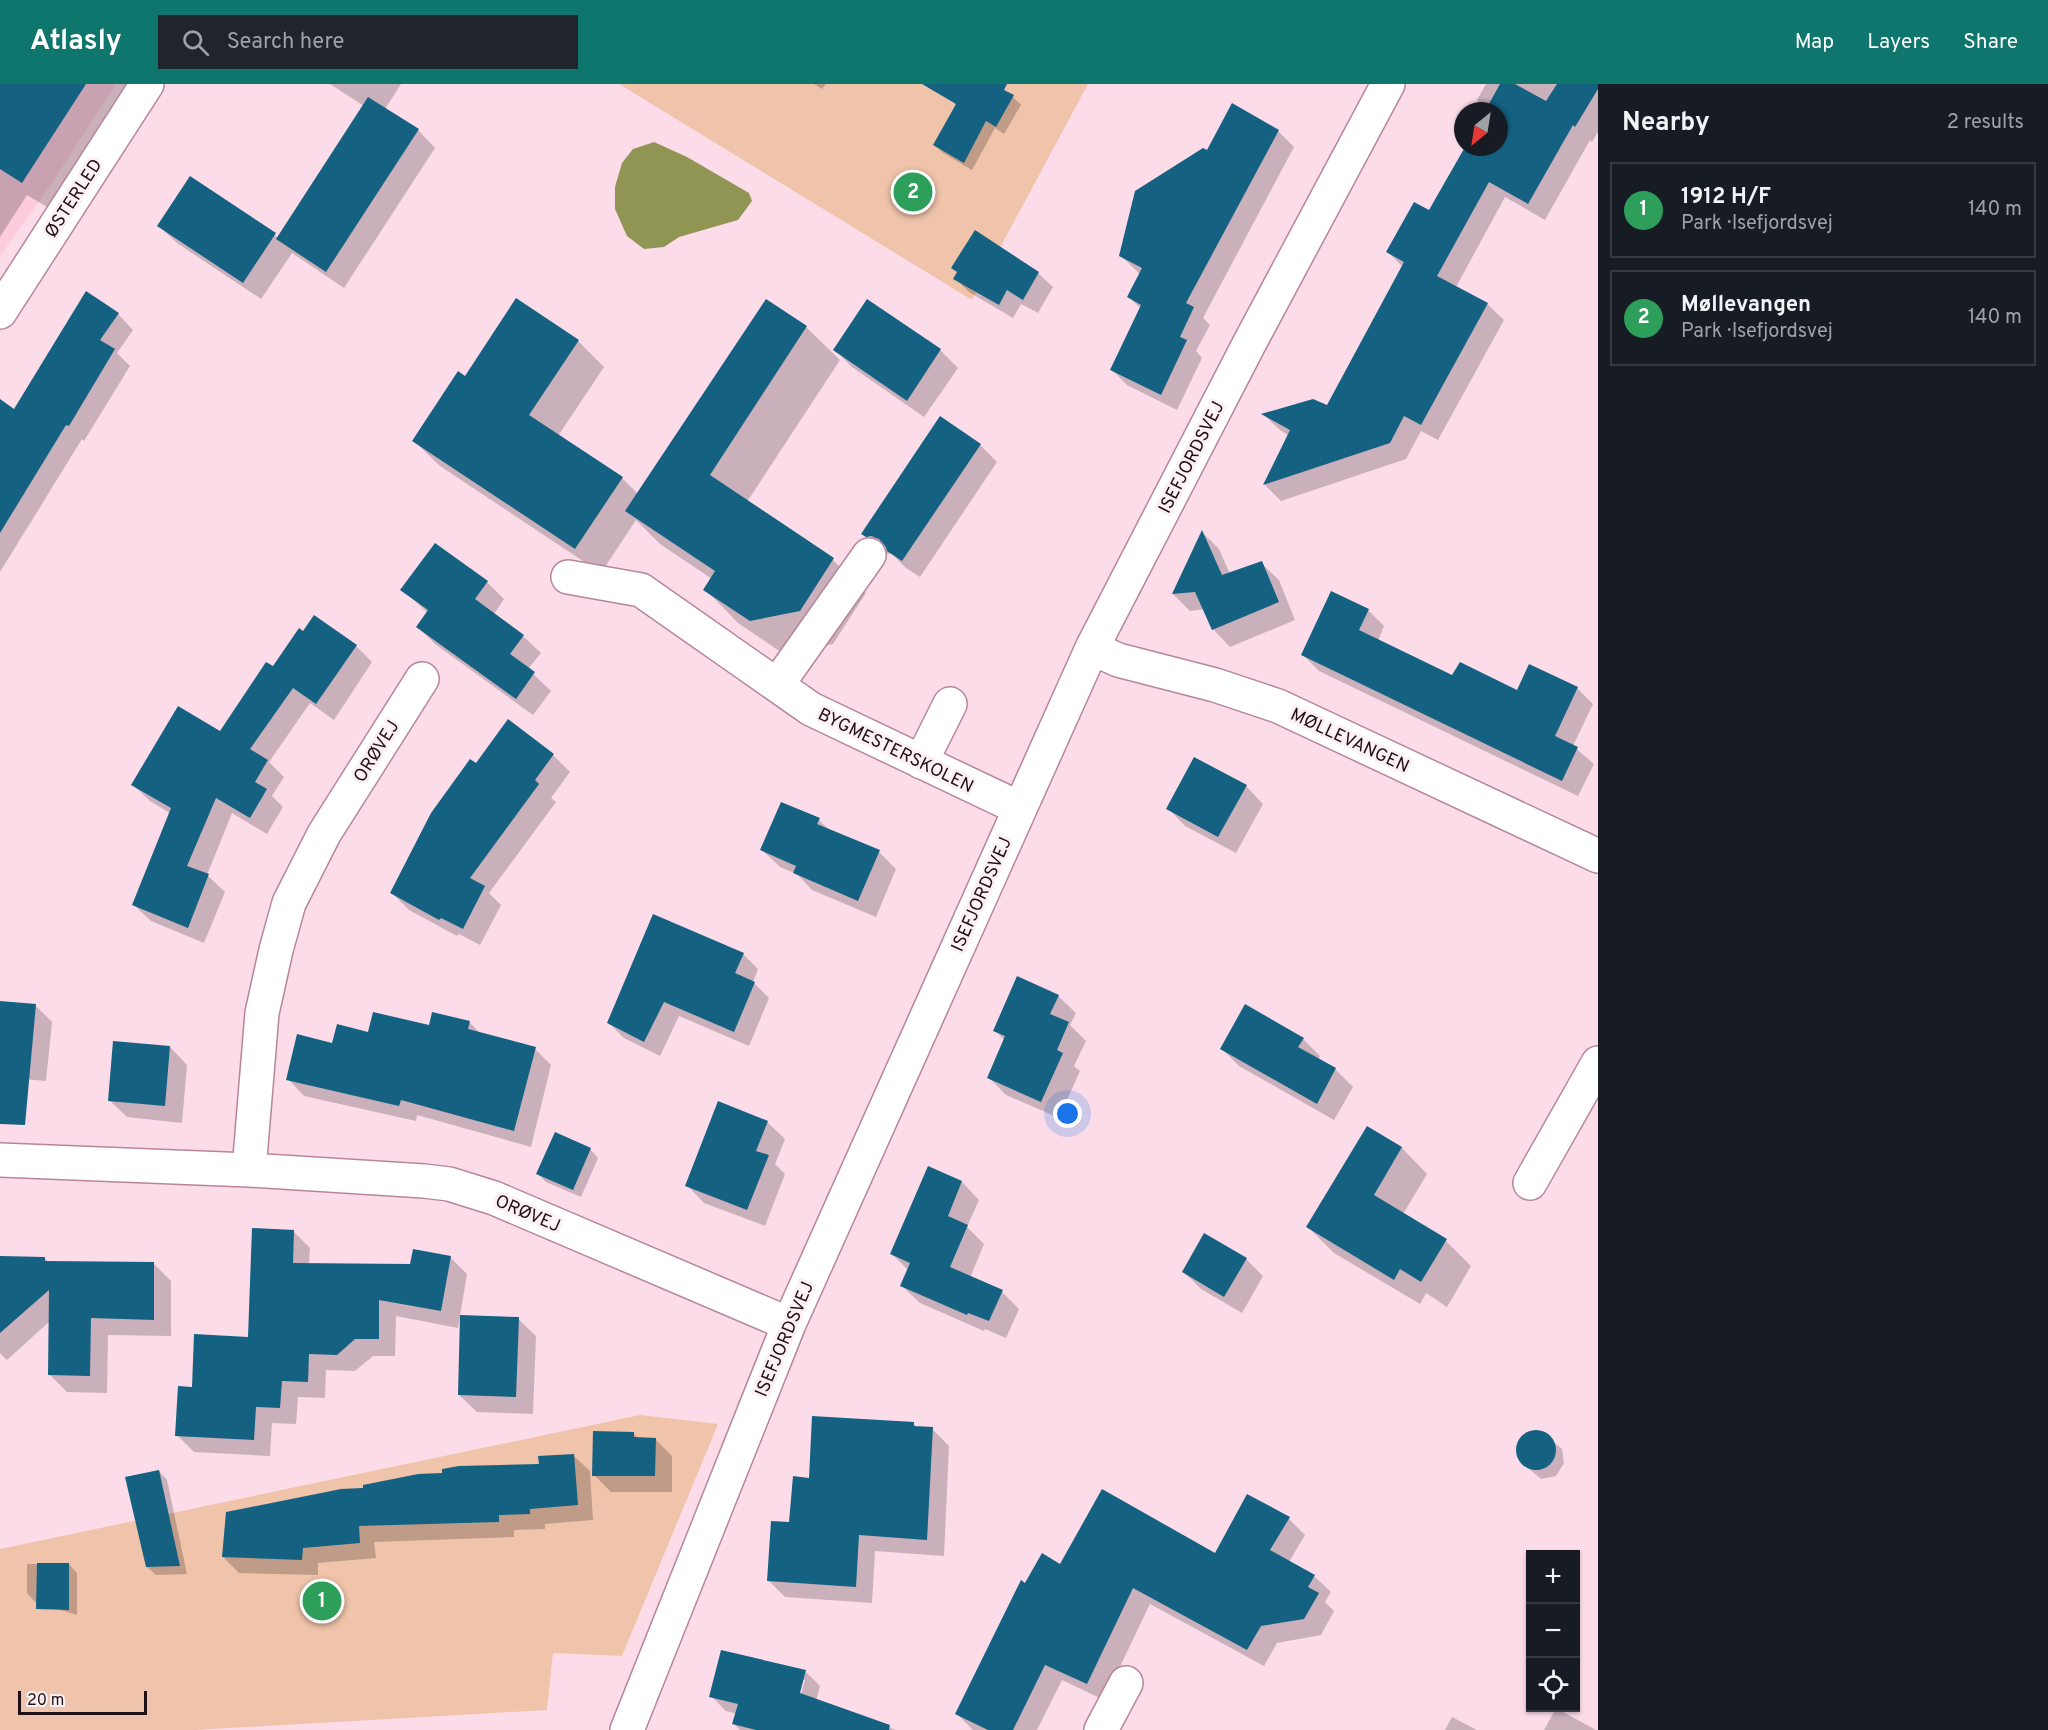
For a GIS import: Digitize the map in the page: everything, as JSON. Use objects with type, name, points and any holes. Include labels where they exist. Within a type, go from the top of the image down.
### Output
[{"type":"street","name":"ØSTERLED","points":[[0,312],[147,84]]},
{"type":"street","name":"ISEFJORDSVEJ","points":[[627,1730],[789,1324],[1092,648],[1249,344],[1388,84]]},
{"type":"street","points":[[777,685],[869,555]]},
{"type":"street","name":"BYGMESTERSKOLEN","points":[[568,577],[641,590],[811,709],[1019,808]]},
{"type":"street","name":"MØLLEVANGEN","points":[[1092,648],[1118,660],[1215,685],[1278,706],[1598,856]]},
{"type":"street","name":"ORØVEJ","points":[[249,1170],[262,1013],[289,903],[324,834],[422,679]]},
{"type":"street","points":[[921,762],[950,704]]},
{"type":"street","points":[[1530,1183],[1598,1063]]},
{"type":"street","name":"ORØVEJ","points":[[0,1160],[249,1170],[449,1184],[494,1198],[789,1324]]},
{"type":"street","points":[[1101,1730],[1126,1683]]},
{"type":"shaded area","points":[[0,84],[116,84],[52,183],[0,256]]},
{"type":"shaded area","points":[[619,84],[1088,84],[972,300]]},
{"type":"shaded area","points":[[654,142],[687,157],[749,193],[752,201],[738,220],[679,237],[664,247],[644,249],[627,236],[615,209],[615,187],[622,163],[633,149]]},
{"type":"shaded area","points":[[640,1415],[718,1424],[622,1656],[553,1653],[547,1710],[195,1730],[0,1730],[0,1549]]},
{"type":"building","points":[[0,84],[86,84],[22,183],[0,169]]},
{"type":"building","points":[[922,84],[1007,84],[1004,90],[1014,95],[996,127],[986,121],[964,163],[933,145],[956,104]]},
{"type":"building","points":[[1500,84],[1515,84],[1546,101],[1557,84],[1598,84],[1598,89],[1575,127],[1573,125],[1528,204],[1489,182],[1437,276],[1488,303],[1421,425],[1404,416],[1390,443],[1263,485],[1290,430],[1261,414],[1313,399],[1327,405],[1404,262],[1386,252],[1414,202],[1429,210],[1460,156],[1508,156],[1508,102],[1490,102]]},
{"type":"building","points":[[368,97],[419,129],[326,272],[276,239]]},
{"type":"building","points":[[1232,103],[1279,130],[1186,303],[1194,307],[1180,337],[1187,340],[1161,395],[1110,370],[1141,305],[1127,297],[1142,268],[1119,256],[1135,191],[1203,148],[1207,150]]},
{"type":"building","points":[[190,176],[276,233],[243,283],[157,226]]},
{"type":"building","points":[[975,230],[1039,272],[1023,300],[1007,290],[999,305],[953,279],[957,272],[951,268]]},
{"type":"building","points":[[86,291],[119,313],[100,340],[115,349],[69,426],[66,425],[0,533],[0,399],[14,409]]},
{"type":"building","points":[[516,298],[579,340],[529,415],[623,477],[575,549],[412,441],[458,371],[465,376]]},
{"type":"building","points":[[766,299],[807,326],[710,475],[834,558],[800,611],[750,621],[703,590],[715,571],[625,511]]},
{"type":"building","points":[[867,299],[941,349],[907,401],[833,350]]},
{"type":"building","points":[[940,416],[981,444],[902,561],[887,551],[879,539],[861,534]]},
{"type":"building","points":[[1202,530],[1222,575],[1262,561],[1279,602],[1212,630],[1195,592],[1172,594]]},
{"type":"building","points":[[435,543],[488,581],[475,599],[524,635],[510,654],[535,672],[516,699],[416,627],[428,610],[400,590]]},
{"type":"building","points":[[1331,591],[1369,609],[1359,630],[1452,675],[1460,662],[1517,690],[1529,664],[1578,687],[1555,736],[1578,747],[1562,781],[1301,655]]},
{"type":"building","points":[[314,615],[357,645],[316,704],[293,688],[250,749],[268,760],[255,782],[267,789],[250,818],[216,798],[187,866],[209,874],[188,928],[132,905],[171,808],[131,785],[178,706],[220,731],[266,662],[273,666],[299,628],[303,631]]},
{"type":"building","points":[[508,719],[554,754],[535,780],[539,784],[470,878],[485,886],[463,929],[441,918],[439,920],[390,893],[431,813],[470,759],[476,763]]},
{"type":"building","points":[[1194,757],[1247,785],[1218,837],[1166,809]]},
{"type":"building","points":[[781,802],[820,818],[817,824],[880,850],[858,901],[793,873],[796,866],[760,850]]},
{"type":"building","points":[[653,914],[744,953],[735,973],[755,982],[734,1032],[664,1002],[644,1042],[607,1023]]},
{"type":"building","points":[[1017,976],[1059,995],[1050,1014],[1069,1022],[1057,1050],[1063,1053],[1041,1102],[987,1078],[1005,1036],[993,1031]]},
{"type":"building","points":[[0,1001],[36,1004],[25,1125],[0,1124]]},
{"type":"building","points":[[1245,1004],[1304,1038],[1298,1047],[1336,1068],[1317,1104],[1220,1049]]},
{"type":"building","points":[[373,1012],[429,1025],[432,1012],[470,1021],[468,1029],[536,1047],[514,1131],[401,1100],[399,1106],[286,1080],[297,1034],[332,1043],[337,1024],[368,1032]]},
{"type":"building","points":[[113,1041],[170,1046],[165,1106],[108,1101]]},
{"type":"building","points":[[718,1101],[768,1121],[756,1151],[769,1155],[747,1210],[685,1186]]},
{"type":"building","points":[[1367,1126],[1402,1147],[1374,1195],[1447,1239],[1421,1282],[1400,1269],[1394,1280],[1306,1227]]},
{"type":"building","points":[[555,1132],[591,1148],[573,1190],[536,1174]]},
{"type":"building","points":[[928,1166],[962,1181],[948,1216],[968,1225],[950,1267],[1003,1290],[989,1321],[968,1313],[967,1315],[900,1286],[910,1263],[890,1254]]},
{"type":"building","points":[[252,1228],[294,1230],[293,1263],[410,1264],[413,1249],[451,1256],[441,1311],[379,1300],[379,1339],[355,1339],[337,1355],[309,1354],[308,1382],[282,1381],[280,1408],[256,1407],[254,1440],[175,1436],[178,1386],[192,1387],[194,1334],[248,1337]]},
{"type":"building","points":[[1204,1233],[1247,1258],[1224,1297],[1182,1272]]},
{"type":"building","points":[[0,1256],[45,1257],[45,1261],[154,1262],[154,1320],[91,1318],[90,1376],[48,1375],[49,1290],[0,1333]]},
{"type":"building","points":[[460,1315],[519,1317],[516,1397],[458,1395]]},
{"type":"building","points":[[812,1416],[914,1422],[914,1426],[933,1427],[927,1540],[859,1535],[856,1587],[767,1581],[771,1521],[789,1522],[793,1476],[809,1478]]},
{"type":"building","points":[[1536,1430],[1544,1431],[1550,1436],[1555,1442],[1555,1458],[1550,1464],[1544,1469],[1536,1470],[1528,1469],[1522,1464],[1517,1458],[1516,1450],[1517,1442],[1522,1436],[1528,1431]]},
{"type":"building","points":[[593,1431],[634,1432],[634,1437],[656,1438],[655,1476],[592,1476]]},
{"type":"building","points":[[574,1454],[578,1505],[530,1509],[530,1514],[499,1515],[499,1522],[359,1526],[360,1543],[303,1548],[302,1560],[222,1557],[226,1512],[341,1489],[363,1488],[363,1485],[418,1474],[442,1473],[442,1469],[459,1466],[539,1464],[538,1456]]},
{"type":"building","points":[[159,1470],[180,1566],[146,1567],[125,1477]]},
{"type":"building","points":[[1102,1489],[1215,1553],[1247,1494],[1290,1517],[1270,1550],[1315,1575],[1308,1587],[1319,1593],[1304,1619],[1261,1626],[1247,1650],[1133,1588],[1087,1684],[1045,1665],[1013,1730],[988,1730],[955,1714],[1021,1580],[1025,1583],[1042,1553],[1060,1564]]},
{"type":"building","points":[[37,1563],[69,1563],[69,1610],[36,1609]]},
{"type":"building","points":[[721,1650],[806,1670],[800,1693],[890,1725],[889,1730],[756,1730],[732,1724],[738,1704],[709,1697]]},
{"type":"place","name":"Møllevangen","points":[[913,192]]},
{"type":"place","name":"1912 H/F","points":[[322,1601]]}]
